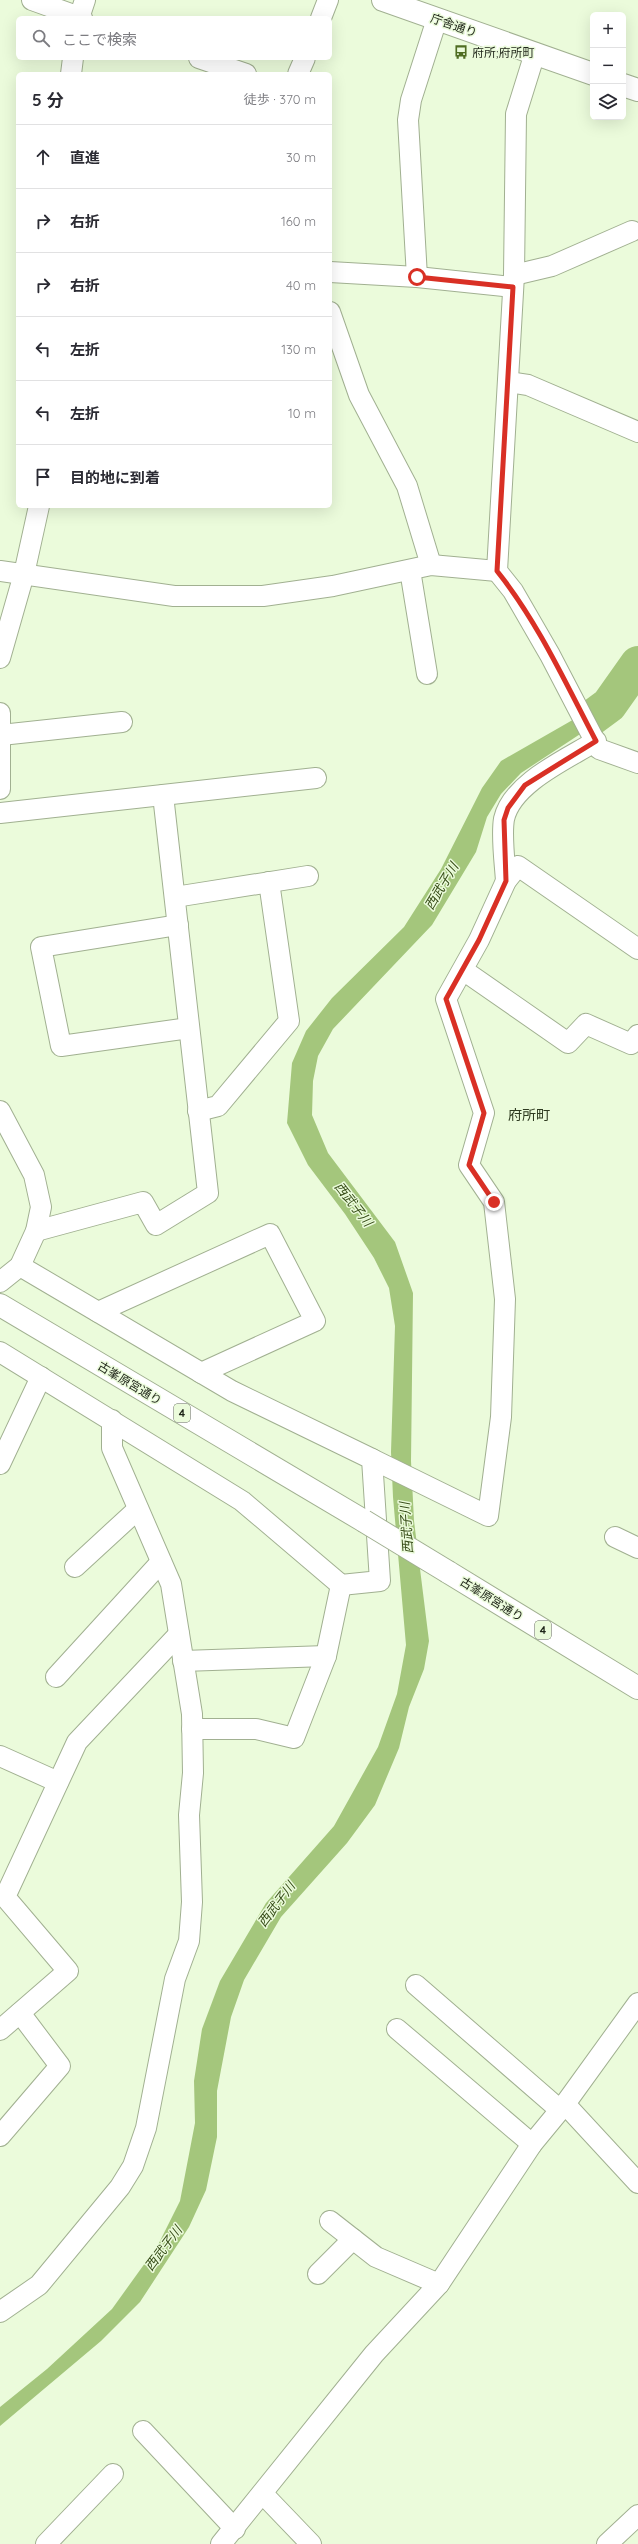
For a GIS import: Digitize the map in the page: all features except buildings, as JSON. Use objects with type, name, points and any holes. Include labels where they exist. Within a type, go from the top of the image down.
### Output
[{"type":"main road","name":"庁舎通り","points":[[383,0],[590,73]]},
{"type":"main road","points":[[626,86],[638,90]]},
{"type":"main road","name":"古峯原宮通り","points":[[0,1305],[364,1521],[638,1688]]},
{"type":"street","points":[[32,0],[81,13]]},
{"type":"street","points":[[322,16],[328,0]]},
{"type":"street","points":[[417,277],[408,120],[411,100],[437,19]]},
{"type":"street","points":[[535,53],[516,114],[513,281],[497,571],[513,592],[547,648],[599,749],[638,763]]},
{"type":"street","points":[[71,72],[73,60]]},
{"type":"street","points":[[205,60],[240,72]]},
{"type":"street","points":[[299,72],[303,60]]},
{"type":"street","points":[[332,272],[513,281],[552,266],[632,231]]},
{"type":"street","points":[[332,318],[359,394],[406,486],[431,565]]},
{"type":"street","points":[[508,382],[528,385],[638,432]]},
{"type":"street","points":[[0,658],[24,574],[39,508]]},
{"type":"street","points":[[0,571],[174,596],[263,596],[333,586],[431,565],[497,571]]},
{"type":"street","points":[[410,570],[427,674]]},
{"type":"street","points":[[0,713],[0,788]]},
{"type":"street","points":[[1,734],[122,722]]},
{"type":"street","points":[[506,881],[504,820],[508,808],[525,785],[596,741]]},
{"type":"street","points":[[0,813],[316,778]]},
{"type":"street","points":[[36,1231],[143,1202],[156,1225],[208,1193],[163,795]]},
{"type":"street","points":[[20,1266],[232,1391],[488,1516],[501,1417],[505,1299],[494,1202],[469,1165],[484,1113],[446,999],[506,881],[518,866],[638,949]]},
{"type":"street","points":[[175,897],[308,876]]},
{"type":"street","points":[[198,1111],[218,1106],[289,1021],[270,882]]},
{"type":"street","points":[[178,925],[41,947],[61,1046],[189,1028]]},
{"type":"street","points":[[462,970],[568,1043],[586,1024],[631,1044],[638,1035]]},
{"type":"street","points":[[0,1111],[34,1176],[41,1207],[36,1231],[20,1266],[0,1282]]},
{"type":"street","points":[[98,1312],[270,1234],[315,1321],[201,1373]]},
{"type":"street","points":[[0,1352],[242,1501],[341,1585],[380,1581],[372,1459]]},
{"type":"street","points":[[0,1464],[41,1377]]},
{"type":"street","points":[[0,2312],[39,2285],[120,2187],[133,2166],[143,2136],[175,1979],[189,1941],[192,1902],[189,1816],[193,1773],[192,1714],[171,1584],[112,1448],[112,1420]]},
{"type":"street","points":[[75,1567],[138,1509]]},
{"type":"street","points":[[615,1537],[638,1548]]},
{"type":"street","points":[[56,1677],[161,1562]]},
{"type":"street","points":[[192,1730],[256,1729],[294,1738],[326,1656],[341,1585]]},
{"type":"street","points":[[0,2030],[68,1972],[2,1895],[58,1782],[76,1742],[179,1634]]},
{"type":"street","points":[[183,1661],[326,1656]]},
{"type":"street","points":[[0,1756],[58,1782]]},
{"type":"street","points":[[416,1985],[563,2107],[638,2183]]},
{"type":"street","points":[[221,2544],[235,2529],[374,2354],[440,2284],[532,2144],[563,2107],[638,2003]]},
{"type":"street","points":[[0,2136],[60,2066],[20,2012]]},
{"type":"street","points":[[397,2029],[532,2144]]},
{"type":"street","points":[[330,2221],[376,2256],[440,2284]]},
{"type":"street","points":[[318,2274],[353,2239]]},
{"type":"street","points":[[143,2431],[235,2529]]},
{"type":"street","points":[[46,2544],[112,2474]]},
{"type":"street","points":[[263,2494],[311,2544]]},
{"type":"street","points":[[607,2544],[638,2515]]},
{"type":"water","points":[[638,666],[638,685],[603,719],[521,773],[501,794],[487,817],[476,852],[432,925],[333,1029],[318,1056],[313,1081],[312,1115],[328,1153],[395,1242],[413,1293],[411,1461],[414,1521],[429,1641],[424,1669],[409,1707],[399,1748],[375,1805],[347,1843],[281,1917],[244,1980],[231,2017],[217,2091],[217,2137],[206,2190],[189,2227],[140,2302],[101,2341],[0,2426],[0,2407],[47,2369],[112,2309],[158,2245],[180,2201],[195,2123],[194,2081],[202,2029],[220,1981],[266,1903],[334,1826],[378,1747],[397,1694],[406,1645],[393,1497],[391,1452],[395,1326],[389,1288],[374,1258],[345,1214],[308,1165],[287,1123],[292,1063],[306,1031],[332,998],[404,927],[441,869],[482,788],[501,761],[604,702],[632,676]]},
{"type":"waterway","name":"西武子川","points":[[590,719],[609,705],[638,664]]},
{"type":"place","name":"府所;府所町","points":[[461,52]]},
{"type":"district","name":"府所町","points":[[529,1115]]},
{"type":"route","points":[[417,277],[513,287],[497,571],[513,592],[550,655],[596,741],[525,785],[508,808],[504,820],[506,881],[479,940],[446,999],[484,1113],[469,1165],[494,1202]]}]
